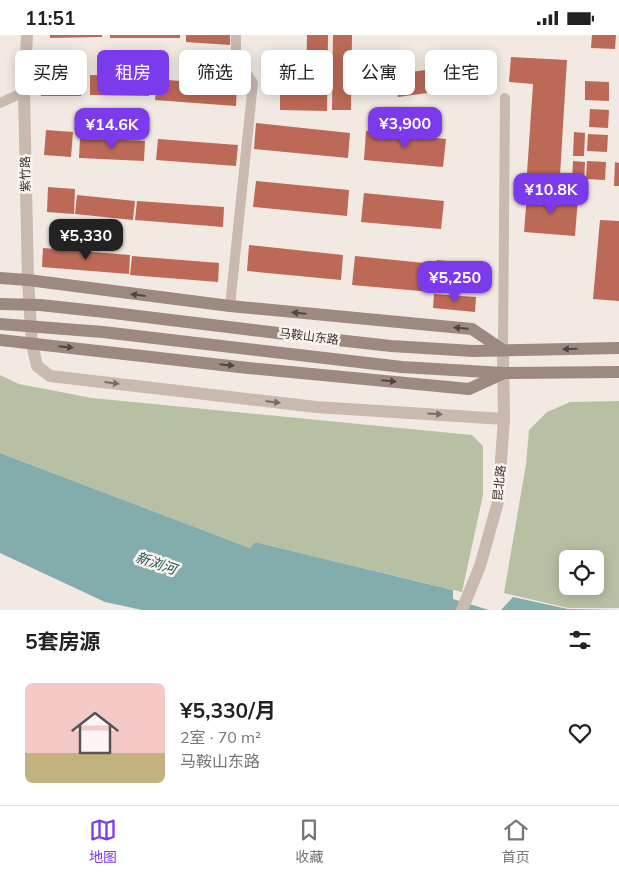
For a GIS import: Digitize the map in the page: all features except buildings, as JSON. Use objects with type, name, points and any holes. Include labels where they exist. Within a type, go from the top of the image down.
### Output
[{"type":"main road","points":[[0,278],[28,280],[230,307],[472,329],[503,350]]},
{"type":"main road","name":"马鞍山东路","points":[[0,304],[40,305],[105,311],[391,346],[473,351],[619,348]]},
{"type":"main road","name":"马鞍山东路","points":[[0,324],[103,332],[402,367],[504,373],[619,372]]},
{"type":"main road","points":[[0,340],[248,368],[469,389],[504,373]]},
{"type":"street","name":"紫竹路","points":[[26,50],[27,35]]},
{"type":"street","points":[[230,307],[254,83],[236,58],[236,35]]},
{"type":"street","points":[[0,103],[16,95]]},
{"type":"street","name":"紫竹路","points":[[24,95],[28,280],[32,344],[37,366],[50,376],[316,407],[504,419]]},
{"type":"street","points":[[503,350],[505,98]]},
{"type":"street","name":"昆北路","points":[[462,610],[480,566],[498,502],[504,419],[503,350]]},
{"type":"green space","points":[[0,375],[19,384],[92,398],[472,435],[483,446],[483,495],[462,592],[255,542],[250,548],[0,453]]},
{"type":"green space","points":[[619,401],[619,608],[568,608],[504,593],[526,464],[529,430],[547,412],[570,402]]},
{"type":"water","name":"新浏河","points":[[0,453],[250,548],[255,542],[453,590],[453,599],[489,610],[142,610],[105,602],[0,553]]},
{"type":"water","points":[[513,597],[568,609],[619,610],[501,610]]}]
